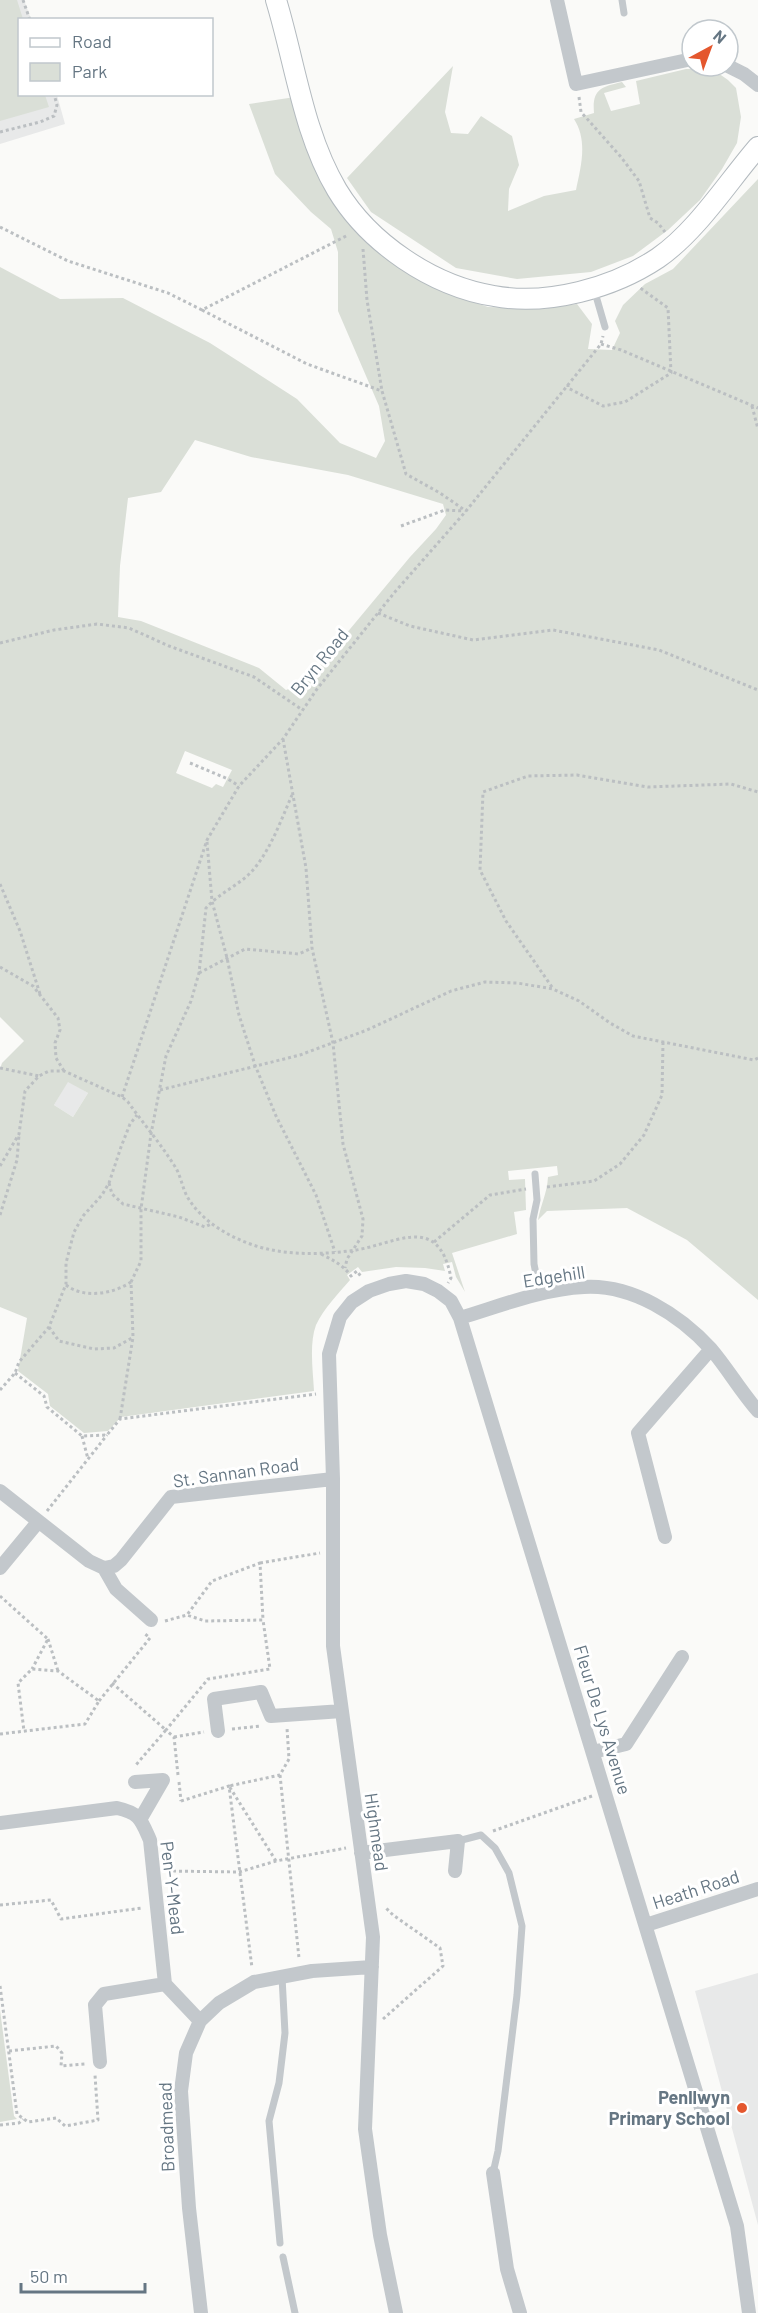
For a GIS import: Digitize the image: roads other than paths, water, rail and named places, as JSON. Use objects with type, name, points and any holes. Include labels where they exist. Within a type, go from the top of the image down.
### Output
[{"type":"main road","points":[[276,0],[308,120],[322,160],[337,190],[378,240],[409,262],[456,286],[494,297],[537,299],[594,289],[627,276],[675,245],[758,147]]},
{"type":"street","points":[[556,0],[576,84],[680,62]]},
{"type":"street","points":[[740,72],[758,85]]},
{"type":"street","name":"Fleur De Lys Avenue","points":[[328,1354],[340,1317],[352,1302],[369,1291],[389,1284],[405,1281],[424,1284],[451,1301],[460,1318],[737,2226],[753,2293],[749,2313]]},
{"type":"street","name":"Edgehill","points":[[460,1318],[540,1294],[585,1287],[634,1295],[657,1305],[711,1349],[758,1411]]},
{"type":"street","points":[[665,1537],[638,1433],[711,1349]]},
{"type":"street","name":"Highmead","points":[[328,1354],[333,1479],[333,1646],[373,1936],[365,2129],[380,2235],[396,2313]]},
{"type":"street","name":"St. Sannan Road","points":[[104,1568],[114,1566],[121,1560],[171,1497],[333,1479]]},
{"type":"street","points":[[0,1491],[89,1561],[104,1568],[116,1589],[156,1626]]},
{"type":"street","points":[[0,1568],[38,1522]]},
{"type":"street","points":[[593,1752],[626,1744],[682,1657]]},
{"type":"street","points":[[218,1731],[214,1700],[261,1692],[271,1716],[342,1711]]},
{"type":"street","points":[[0,1823],[117,1808],[130,1811],[141,1818],[163,1779],[135,1782]]},
{"type":"street","name":"Pen-Y-Mead","points":[[141,1818],[150,1840],[165,1984]]},
{"type":"street","points":[[360,1849],[458,1841],[455,1871]]},
{"type":"street","name":"Heath Road","points":[[645,1925],[758,1889]]},
{"type":"street","name":"Broadmead","points":[[201,2313],[189,2208],[181,2091],[186,2053],[200,2021],[219,2003],[254,1982],[301,1973],[372,1967]]},
{"type":"street","points":[[100,2062],[95,2005],[104,1994],[165,1984],[200,2021]]},
{"type":"street","points":[[493,2173],[507,2269],[520,2313]]},
{"type":"lane","points":[[622,0],[624,13]]},
{"type":"lane","points":[[594,289],[605,327]]},
{"type":"lane","points":[[535,1174],[534,1264],[540,1294]]},
{"type":"lane","points":[[458,1841],[479,1836],[495,1848],[508,1873],[522,1926],[518,1995],[498,2151],[493,2173]]},
{"type":"lane","points":[[280,2242],[269,2121],[279,2083],[285,2033],[282,1977]]},
{"type":"lane","points":[[283,2257],[295,2313]]},
{"type":"place","name":"Penllwyn Primary School","points":[[742,2108]]}]
